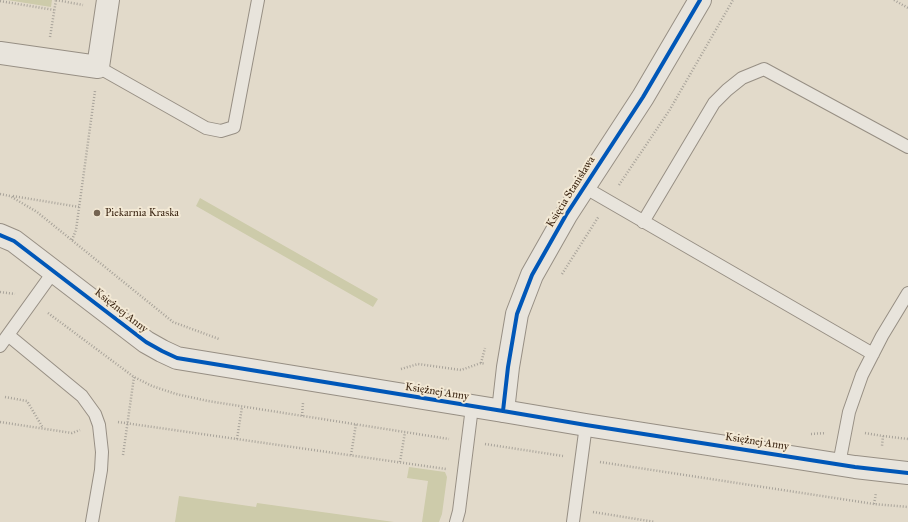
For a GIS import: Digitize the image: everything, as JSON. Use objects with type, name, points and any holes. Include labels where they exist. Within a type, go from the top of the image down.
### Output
[{"type":"street","points":[[0,53],[98,67],[108,0]]},
{"type":"street","name":"Księcia Stanisława","points":[[503,411],[508,367],[518,314],[532,275],[566,215],[643,97],[700,0]]},
{"type":"street","name":"Księżnej Anny","points":[[0,235],[14,241],[146,342],[162,352],[177,358],[586,425],[878,470],[908,473]]},
{"type":"lane","points":[[98,67],[206,128],[221,131],[234,127],[258,0]]},
{"type":"lane","points":[[643,222],[714,103],[742,78],[764,69],[908,147]]},
{"type":"lane","points":[[584,187],[873,354]]},
{"type":"lane","points":[[0,346],[54,271]]},
{"type":"lane","points":[[839,464],[845,430],[855,396],[882,336],[908,293]]},
{"type":"lane","points":[[8,335],[82,396],[95,414],[99,425],[102,452],[101,470],[92,522]]},
{"type":"lane","points":[[456,522],[459,511],[472,406]]},
{"type":"lane","points":[[573,522],[586,425]]},
{"type":"path","points":[[561,276],[608,202],[669,111],[733,0]]},
{"type":"path","points":[[894,0],[908,8]]},
{"type":"path","points":[[0,1],[54,10]]},
{"type":"path","points":[[72,240],[76,230],[98,67]]},
{"type":"path","points":[[0,194],[79,207]]},
{"type":"path","points":[[10,196],[37,212],[173,322],[224,340]]},
{"type":"path","points":[[0,292],[22,295],[32,301],[134,377],[152,386],[208,402],[874,504],[908,507]]},
{"type":"path","points":[[394,371],[418,364],[461,370],[481,363],[508,367]]},
{"type":"path","points":[[122,462],[134,377]]},
{"type":"path","points":[[5,397],[27,401],[43,428]]},
{"type":"path","points":[[237,439],[242,407]]},
{"type":"path","points":[[0,422],[72,432],[116,422],[452,470]]},
{"type":"path","points":[[351,455],[356,424]]},
{"type":"path","points":[[810,434],[831,433],[845,430],[908,439]]},
{"type":"path","points":[[400,462],[405,432]]},
{"type":"path","points":[[874,504],[883,436]]},
{"type":"path","points":[[574,509],[653,522]]},
{"type":"shaded area","points":[[7,0],[52,0],[51,7]]},
{"type":"shaded area","points":[[200,198],[378,299],[373,307],[196,206]]},
{"type":"shaded area","points":[[409,467],[445,472],[447,477],[442,514],[439,522],[422,522],[428,481],[407,478]]},
{"type":"shaded area","points":[[179,496],[256,507],[257,503],[394,522],[175,522]]},
{"type":"cycle path","points":[[503,411],[508,367],[517,314],[532,275],[566,215],[643,97],[700,0]]},
{"type":"cycle path","points":[[0,235],[14,241],[146,342],[177,358],[586,425],[855,467],[908,473]]},
{"type":"place","name":"Piekarnia Kraska","points":[[97,213]]}]
